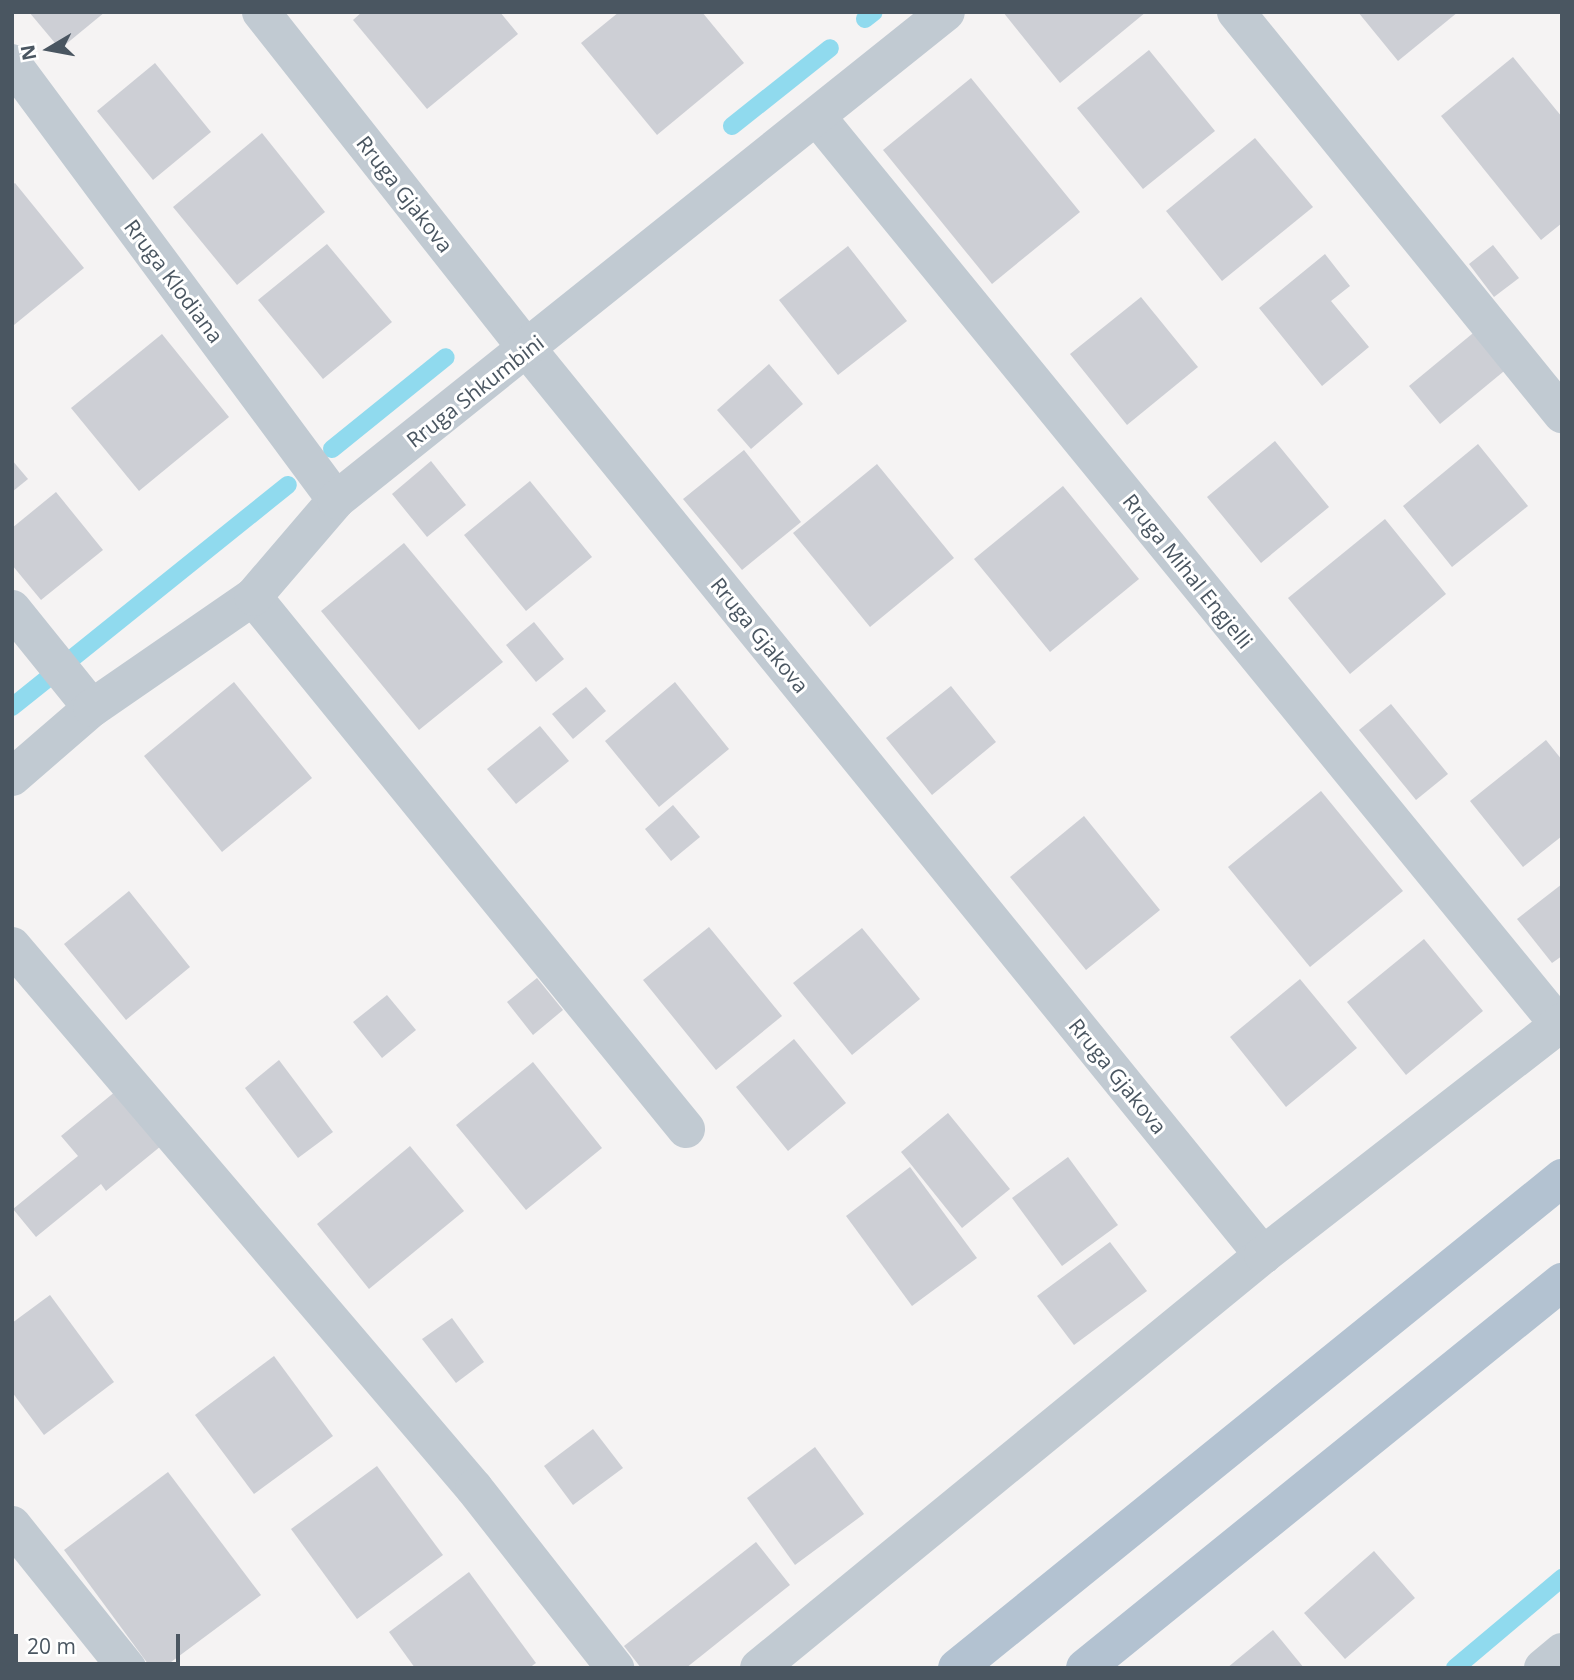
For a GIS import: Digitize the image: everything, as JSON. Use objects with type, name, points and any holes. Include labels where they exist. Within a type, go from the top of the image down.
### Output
[{"type":"main road","points":[[957,1668],[1562,1178]]},
{"type":"main road","points":[[1085,1668],[1562,1282]]},
{"type":"street","name":"Rruga Gjakova","points":[[261,12],[528,350],[1264,1255]]},
{"type":"street","name":"Rruga Shkumbini","points":[[12,777],[92,708],[253,597],[336,500],[528,350],[946,12]]},
{"type":"street","points":[[1236,12],[1562,414]]},
{"type":"street","name":"Rruga Klodiana","points":[[12,63],[336,500]]},
{"type":"street","name":"Rruga Mihal Engjelli","points":[[817,117],[1560,1023]]},
{"type":"street","points":[[253,597],[686,1129]]},
{"type":"street","points":[[12,609],[92,708]]},
{"type":"street","points":[[12,946],[474,1488],[615,1668]]},
{"type":"street","points":[[760,1668],[1264,1255],[1560,1023]]},
{"type":"street","points":[[12,1525],[127,1668]]},
{"type":"street","points":[[1543,1668],[1562,1652]]},
{"type":"building","points":[[29,12],[105,12],[60,49]]},
{"type":"building","points":[[362,12],[500,12],[518,34],[427,109],[353,20]]},
{"type":"building","points":[[619,12],[702,12],[744,63],[657,135],[581,43]]},
{"type":"building","points":[[1003,12],[1146,12],[1060,83]]},
{"type":"building","points":[[1358,12],[1458,12],[1398,61]]},
{"type":"building","points":[[1149,50],[1215,131],[1143,189],[1077,108]]},
{"type":"building","points":[[1513,57],[1562,117],[1562,223],[1541,240],[1441,116]]},
{"type":"building","points":[[155,63],[211,132],[153,180],[97,111]]},
{"type":"building","points":[[971,78],[1080,212],[992,284],[883,150]]},
{"type":"building","points":[[262,133],[325,212],[237,285],[173,207]]},
{"type":"building","points":[[1255,138],[1313,207],[1222,281],[1166,211]]},
{"type":"building","points":[[15,183],[84,268],[14,325],[12,185]]},
{"type":"building","points":[[327,244],[392,322],[323,379],[258,300]]},
{"type":"building","points":[[1493,245],[1519,278],[1494,297],[1469,264]]},
{"type":"building","points":[[848,246],[907,321],[838,375],[779,300]]},
{"type":"building","points":[[1325,254],[1350,286],[1331,301],[1369,347],[1322,386],[1259,308]]},
{"type":"building","points":[[1141,297],[1198,367],[1127,425],[1070,354]]},
{"type":"building","points":[[1478,329],[1509,367],[1440,424],[1409,386]]},
{"type":"building","points":[[162,334],[229,417],[139,491],[71,408]]},
{"type":"building","points":[[769,364],[803,404],[751,449],[717,410]]},
{"type":"building","points":[[1275,441],[1329,507],[1261,563],[1207,497]]},
{"type":"building","points":[[1478,444],[1528,506],[1452,567],[1403,506]]},
{"type":"building","points":[[744,450],[801,522],[742,570],[683,499]]},
{"type":"building","points":[[12,460],[28,479],[12,492]]},
{"type":"building","points":[[431,461],[466,505],[427,537],[392,494]]},
{"type":"building","points":[[877,464],[954,558],[870,627],[793,533]]},
{"type":"building","points":[[530,481],[592,557],[526,611],[464,535]]},
{"type":"building","points":[[1063,486],[1139,579],[1050,652],[974,559]]},
{"type":"building","points":[[56,492],[103,550],[41,600],[12,565],[12,528]]},
{"type":"building","points":[[1385,519],[1446,594],[1350,674],[1288,598]]},
{"type":"building","points":[[404,543],[503,662],[419,730],[321,611]]},
{"type":"building","points":[[534,622],[564,659],[536,682],[506,645]]},
{"type":"building","points":[[234,682],[312,778],[222,852],[144,756]]},
{"type":"building","points":[[675,682],[729,749],[659,807],[605,741]]},
{"type":"building","points":[[951,686],[996,742],[932,795],[886,738]]},
{"type":"building","points":[[586,687],[606,711],[573,739],[552,714]]},
{"type":"building","points":[[1391,704],[1448,774],[1416,800],[1359,730]]},
{"type":"building","points":[[540,726],[569,761],[516,804],[487,769]]},
{"type":"building","points":[[1546,740],[1562,760],[1562,836],[1523,867],[1470,801]]},
{"type":"building","points":[[1321,791],[1403,891],[1310,967],[1228,867]]},
{"type":"building","points":[[673,805],[700,837],[671,861],[645,829]]},
{"type":"building","points":[[1084,816],[1160,910],[1086,970],[1010,877]]},
{"type":"building","points":[[1562,884],[1562,956],[1552,963],[1517,919]]},
{"type":"building","points":[[129,891],[190,967],[126,1020],[64,944]]},
{"type":"building","points":[[709,927],[782,1016],[716,1070],[643,980]]},
{"type":"building","points":[[862,928],[920,999],[852,1055],[793,983]]},
{"type":"building","points":[[1424,939],[1483,1011],[1406,1075],[1347,1002]]},
{"type":"building","points":[[537,978],[563,1010],[533,1035],[507,1002]]},
{"type":"building","points":[[1300,979],[1357,1048],[1286,1107],[1230,1037]]},
{"type":"building","points":[[387,995],[416,1030],[382,1058],[353,1022]]},
{"type":"building","points":[[794,1039],[846,1103],[788,1151],[736,1087]]},
{"type":"building","points":[[279,1060],[333,1132],[298,1158],[245,1088]]},
{"type":"building","points":[[533,1062],[602,1148],[526,1210],[456,1125]]},
{"type":"building","points":[[116,1091],[161,1146],[106,1191],[101,1184],[36,1237],[13,1209],[78,1156],[61,1136]]},
{"type":"building","points":[[948,1113],[1010,1189],[962,1228],[901,1152]]},
{"type":"building","points":[[410,1146],[464,1211],[369,1289],[317,1224]]},
{"type":"building","points":[[1068,1157],[1118,1225],[1062,1266],[1012,1198]]},
{"type":"building","points":[[910,1167],[977,1258],[912,1306],[846,1216]]},
{"type":"building","points":[[1110,1242],[1147,1291],[1074,1345],[1037,1296]]},
{"type":"building","points":[[50,1295],[114,1382],[44,1435],[12,1392],[12,1323]]},
{"type":"building","points":[[452,1318],[484,1362],[456,1383],[422,1339]]},
{"type":"building","points":[[274,1356],[333,1436],[254,1494],[195,1415]]},
{"type":"building","points":[[593,1429],[623,1468],[573,1505],[544,1466]]},
{"type":"building","points":[[815,1447],[864,1514],[795,1565],[747,1498]]},
{"type":"building","points":[[377,1466],[443,1555],[357,1619],[291,1529]]},
{"type":"building","points":[[168,1472],[261,1595],[163,1668],[151,1668],[64,1550]]},
{"type":"building","points":[[756,1542],[790,1585],[686,1668],[641,1668],[624,1646]]},
{"type":"building","points":[[1374,1551],[1415,1598],[1345,1659],[1304,1613]]},
{"type":"building","points":[[469,1572],[536,1663],[529,1668],[415,1668],[389,1632]]},
{"type":"building","points":[[1273,1630],[1304,1668],[1227,1668]]},
{"type":"waterway","points":[[865,19],[874,12]]},
{"type":"waterway","points":[[732,126],[830,48]]},
{"type":"waterway","points":[[332,449],[446,357]]},
{"type":"waterway","points":[[75,656],[288,485]]},
{"type":"waterway","points":[[12,707],[52,675]]},
{"type":"waterway","points":[[1455,1668],[1562,1578]]}]
